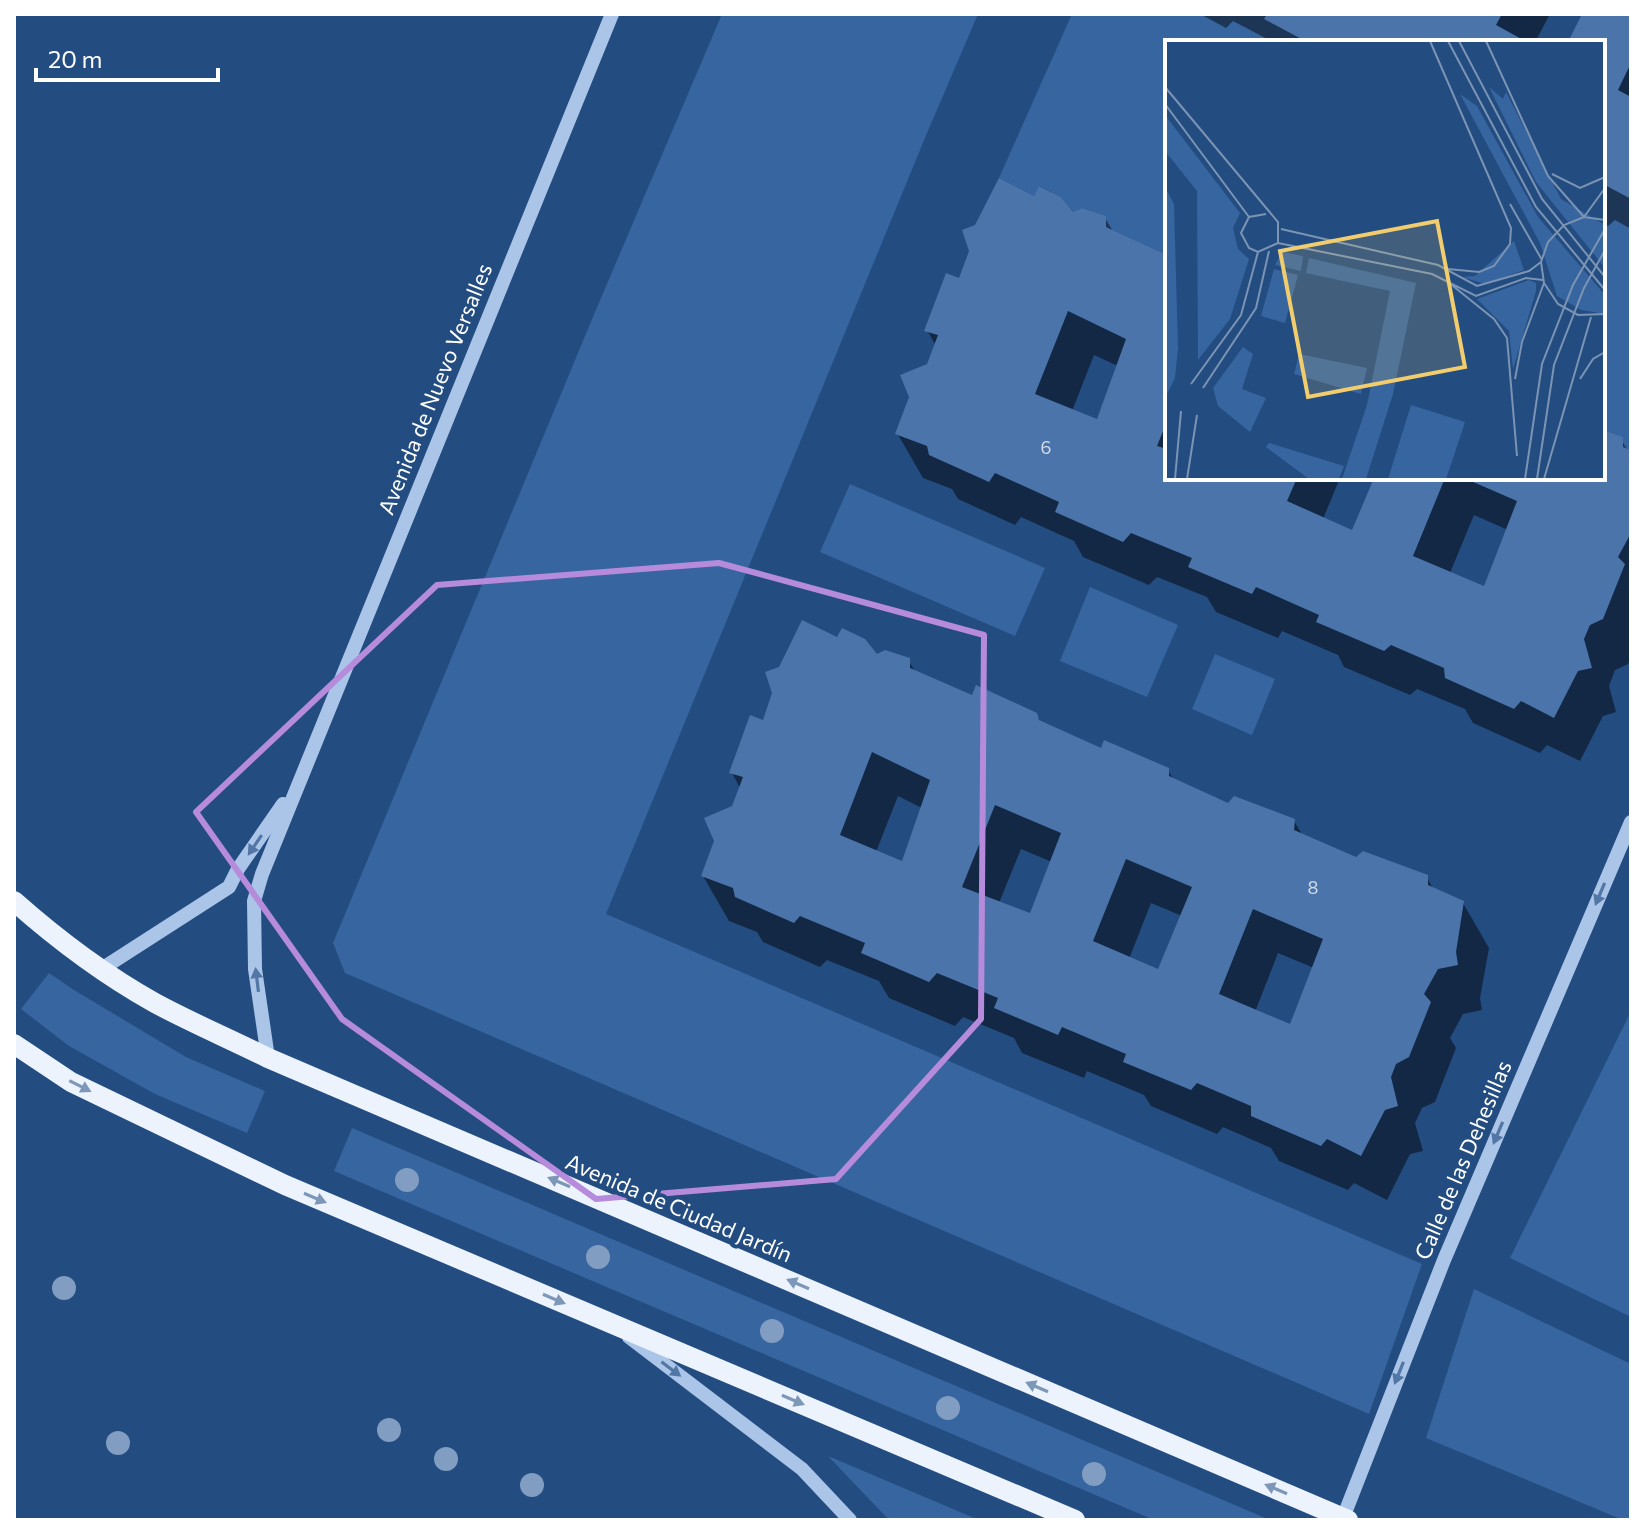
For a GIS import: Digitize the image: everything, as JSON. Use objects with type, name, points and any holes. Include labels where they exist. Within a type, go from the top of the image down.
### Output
[{"type":"main road","name":"Avenida de Ciudad Jardín","points":[[14,901],[51,934],[100,970],[156,1003],[268,1058],[1345,1519]]},
{"type":"main road","points":[[14,1044],[71,1082],[285,1185],[1075,1520]]},
{"type":"street","name":"Avenida de Nuevo Versalles","points":[[268,1058],[255,969],[254,901],[262,874],[612,14]]},
{"type":"street","name":"Avenida de Nuevo Versalles","points":[[100,970],[229,887],[299,780]]},
{"type":"street","name":"Calle de las Dehesillas","points":[[1345,1519],[1444,1260],[1631,822]]},
{"type":"street","points":[[609,1322],[802,1469],[850,1520]]},
{"type":"highlighted area","points":[[719,563],[984,635],[981,1019],[836,1179],[596,1199],[342,1019],[196,812],[437,585]]},
{"type":"shaded area","points":[[722,14],[978,14],[606,914],[1422,1264],[1369,1414],[345,973],[333,943]]},
{"type":"shaded area","points":[[1072,14],[1267,14],[1264,19],[1303,40],[1165,40],[1165,254],[1106,227],[1106,216],[1082,208],[1073,212],[1061,197],[1040,186],[1034,196],[999,178]]},
{"type":"shaded area","points":[[1605,185],[1631,199],[1631,450],[1623,447],[1622,437],[1605,431]]},
{"type":"shaded area","points":[[850,484],[1045,568],[1015,636],[820,552]]},
{"type":"shaded area","points":[[1090,587],[1178,625],[1147,697],[1060,661]]},
{"type":"shaded area","points":[[1215,654],[1275,679],[1252,735],[1192,709]]},
{"type":"shaded area","points":[[49,973],[186,1057],[265,1091],[247,1133],[155,1094],[69,1046],[21,1009]]},
{"type":"shaded area","points":[[1631,1011],[1631,1317],[1510,1258]]},
{"type":"shaded area","points":[[352,1128],[1270,1520],[1154,1520],[334,1171]]},
{"type":"shaded area","points":[[1474,1289],[1631,1364],[1631,1520],[1623,1520],[1426,1438]]},
{"type":"shaded area","points":[[828,1456],[979,1520],[889,1520]]},
{"type":"building","points":[[1267,14],[1502,14],[1496,25],[1523,40],[1303,40],[1264,19]]},
{"type":"building","points":[[1582,14],[1631,14],[1631,63],[1618,90],[1631,97],[1631,199],[1605,185],[1605,40],[1569,40]]},
{"type":"building","points":[[999,178],[1034,196],[1039,186],[1061,197],[1073,212],[1082,208],[1106,216],[1106,227],[1165,254],[1165,426],[1157,446],[1165,448],[1165,480],[1296,480],[1287,501],[1352,530],[1373,480],[1444,480],[1413,556],[1484,586],[1517,501],[1469,480],[1605,480],[1605,431],[1623,437],[1623,447],[1631,450],[1631,533],[1618,557],[1625,564],[1603,619],[1590,625],[1584,639],[1592,668],[1578,671],[1554,718],[1521,701],[1514,709],[1445,678],[1444,668],[1391,645],[1384,651],[1316,622],[1319,615],[1256,587],[1252,594],[1188,567],[1192,558],[1131,533],[1123,542],[1055,512],[1059,502],[995,473],[989,482],[929,455],[927,446],[895,434],[909,397],[900,375],[927,364],[938,335],[924,331],[946,273],[959,278],[969,251],[962,230],[975,225]],"holes":[[[1068,311],[1126,339],[1097,419],[1035,394]]]},
{"type":"building","points":[[802,620],[837,637],[842,628],[865,639],[877,654],[885,650],[910,658],[910,668],[972,695],[976,685],[1037,713],[1039,720],[1101,748],[1104,740],[1169,768],[1169,776],[1228,803],[1234,796],[1295,819],[1294,830],[1356,857],[1363,851],[1428,875],[1428,885],[1464,901],[1456,952],[1458,965],[1438,969],[1424,994],[1431,1002],[1409,1057],[1396,1064],[1391,1077],[1398,1106],[1385,1110],[1361,1156],[1327,1139],[1321,1146],[1251,1116],[1251,1106],[1197,1083],[1191,1090],[1123,1062],[1126,1054],[1062,1027],[1058,1035],[994,1008],[998,998],[937,973],[929,982],[861,953],[865,943],[800,916],[794,923],[735,897],[733,888],[701,876],[714,841],[704,818],[732,806],[743,777],[729,773],[750,715],[763,720],[772,693],[765,672],[779,667]],"holes":[[[872,752],[930,780],[902,861],[840,835]],[[995,805],[1061,833],[1030,913],[962,887]],[[1126,859],[1192,887],[1158,969],[1093,941]],[[1253,909],[1323,939],[1290,1024],[1219,994]]]}]
